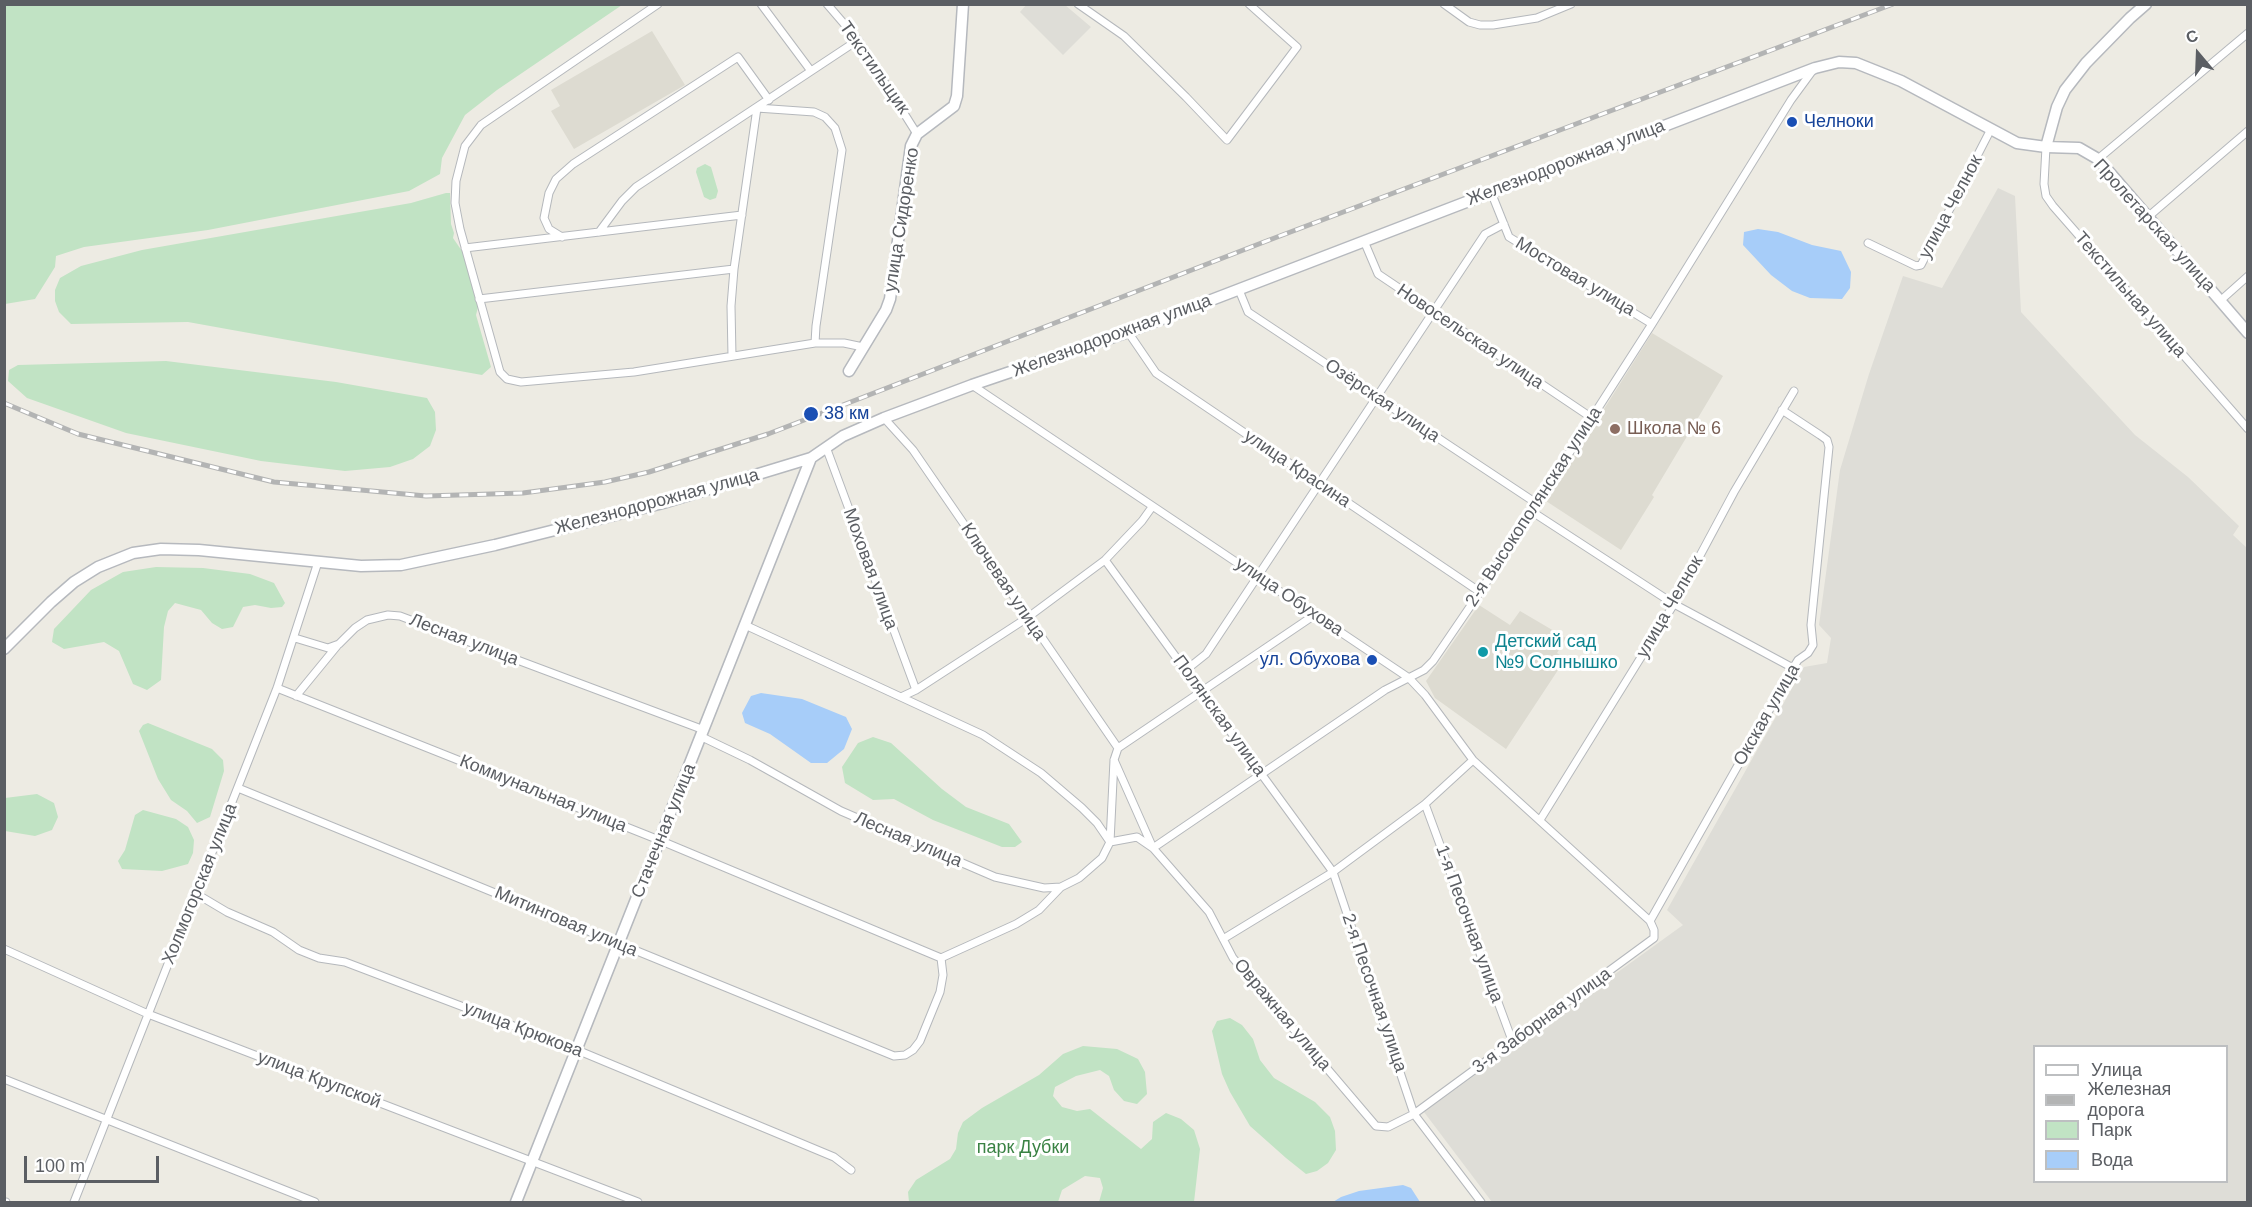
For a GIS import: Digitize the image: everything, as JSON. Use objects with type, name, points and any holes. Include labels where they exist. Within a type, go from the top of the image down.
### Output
[{"type":"street","points":[[658,4],[481,125],[465,146],[456,181],[455,203],[465,248],[500,372],[507,379],[521,382],[634,372],[815,343],[844,343],[863,347]]},
{"type":"street","points":[[761,4],[812,71]]},
{"type":"street","name":"Текстильщик","points":[[827,4],[858,40],[917,134]]},
{"type":"street","points":[[1078,4],[1124,36],[1227,140],[1297,47],[1249,4]]},
{"type":"street","points":[[1444,4],[1469,21],[1480,25],[1537,18],[1571,4]]},
{"type":"street","points":[[2046,147],[2057,107],[2065,90],[2086,63],[2146,4]]},
{"type":"street","name":"улица Сидоренко","points":[[849,371],[890,299],[911,146],[917,134],[954,106],[957,96],[964,5]]},
{"type":"street","points":[[2098,159],[2247,33]]},
{"type":"street","points":[[599,232],[622,201],[636,187],[858,40]]},
{"type":"street","points":[[562,237],[549,229],[544,218],[549,193],[562,172],[590,153],[738,57],[769,100]]},
{"type":"street","name":"Железнодорожная улица","points":[[4,649],[74,582],[98,567],[133,553],[161,549],[199,550],[269,555],[361,566],[401,565],[441,558],[663,502],[811,458],[843,436],[884,418],[972,385],[1128,332],[1815,68],[1839,62],[1856,63],[1900,81],[2017,142],[2046,147]]},
{"type":"street","name":"2-я Высокополянская улица","points":[[1154,848],[1385,690],[1424,670],[1433,661],[1480,592],[1652,324],[1791,100],[1815,68]]},
{"type":"street","points":[[732,356],[731,306],[734,269],[757,108]]},
{"type":"street","points":[[757,108],[814,112],[825,117],[835,128],[842,150],[815,343]]},
{"type":"street","name":"улица Челнок","points":[[1868,243],[1916,266],[1921,265],[1991,129]]},
{"type":"street","points":[[2149,216],[2247,131]]},
{"type":"street","name":"Пролетарская улица","points":[[2046,147],[2079,148],[2098,159],[2247,333]]},
{"type":"street","name":"Текстильная улица","points":[[2046,147],[2044,184],[2046,196],[2053,206],[2247,429]]},
{"type":"street","name":"Мостовая улица","points":[[1491,192],[1509,237],[1652,324]]},
{"type":"street","points":[[465,248],[742,215]]},
{"type":"street","points":[[1186,670],[1206,654],[1485,234],[1504,224]]},
{"type":"street","name":"Новосельская улица","points":[[1364,242],[1378,274],[1592,418]]},
{"type":"street","points":[[479,299],[734,269]]},
{"type":"street","points":[[2220,301],[2247,276]]},
{"type":"street","name":"Озёрская улица","points":[[1239,290],[1248,312],[1536,503]]},
{"type":"street","name":"улица Красина","points":[[1128,332],[1156,373],[1480,592]]},
{"type":"street","name":"улица Обухова","points":[[972,385],[1409,678],[1425,695],[1473,760],[1650,921]]},
{"type":"street","name":"улица Челнок","points":[[1540,820],[1674,604],[1734,492],[1794,391]]},
{"type":"street","name":"Окская улица","points":[[1650,921],[1793,668],[1813,645],[1811,625],[1829,447],[1827,440],[1782,410]]},
{"type":"street","name":"Ключевая улица","points":[[884,418],[913,450],[1118,748]]},
{"type":"street","name":"Моховая улица","points":[[826,447],[916,690]]},
{"type":"street","name":"Стачечная улица","points":[[516,1203],[811,458]]},
{"type":"street","points":[[901,697],[916,690],[1027,618],[1105,560],[1142,521],[1152,507]]},
{"type":"street","points":[[1532,511],[1674,604],[1793,668]]},
{"type":"street","name":"Полянская улица","points":[[1105,560],[1333,872]]},
{"type":"street","name":"Холмогорская улица","points":[[74,1203],[277,688],[318,562]]},
{"type":"street","points":[[941,958],[1016,924],[1039,910],[1061,887],[1080,879],[1102,858],[1110,842],[1114,760],[1118,748],[1316,614]]},
{"type":"street","name":"Лесная улица","points":[[296,696],[355,628],[367,620],[388,615],[400,616],[703,733],[841,812],[995,876],[1044,888],[1061,887]]},
{"type":"street","points":[[745,625],[982,735],[1041,773],[1089,815],[1110,842]]},
{"type":"street","points":[[295,638],[328,648],[339,644]]},
{"type":"street","name":"Коммунальная улица","points":[[277,688],[658,840],[941,958]]},
{"type":"street","name":"Овражная улица","points":[[1114,760],[1154,848],[1209,912],[1233,958],[1376,1126],[1388,1127],[1414,1114]]},
{"type":"street","points":[[1223,939],[1333,872],[1425,804],[1473,760]]},
{"type":"street","name":"Митинговая улица","points":[[238,788],[894,1056],[913,1050],[920,1041],[940,992],[943,975],[941,958]]},
{"type":"street","name":"1-я Песочная улица","points":[[1425,804],[1513,1043]]},
{"type":"street","points":[[1110,842],[1137,837],[1154,848]]},
{"type":"street","name":"2-я Песочная улица","points":[[1333,872],[1414,1114],[1480,1203]]},
{"type":"street","name":"улица Крюкова","points":[[195,892],[226,912],[273,932],[300,950],[319,958],[345,962],[577,1050],[834,1157],[851,1170]]},
{"type":"street","name":"3-я Заборная улица","points":[[1414,1114],[1654,938],[1654,930],[1650,921]]},
{"type":"street","name":"улица Крупской","points":[[4,949],[148,1014],[638,1203]]},
{"type":"street","points":[[4,1079],[315,1203]]},
{"type":"shaded area","points":[[1027,4],[1065,5],[1091,27],[1063,55],[1020,12]]},
{"type":"shaded area","points":[[652,31],[685,85],[574,149],[551,111],[560,106],[551,90]]},
{"type":"shaded area","points":[[1998,188],[2015,196],[2021,312],[2135,435],[2188,477],[2239,526],[2233,535],[2247,548],[2247,1202],[1492,1202],[1424,1112],[1683,925],[1667,910],[1804,667],[1827,663],[1831,638],[1819,625],[1840,470],[1869,374],[1903,276],[1942,288]]},
{"type":"shaded area","points":[[1652,333],[1723,376],[1621,550],[1546,501]]},
{"type":"shaded area","points":[[1479,605],[1510,625],[1520,611],[1566,638],[1557,653],[1571,663],[1566,671],[1560,667],[1506,749],[1435,698],[1426,681]]},
{"type":"green space","points":[[5,4],[622,5],[497,90],[465,115],[442,158],[440,174],[409,191],[208,230],[84,247],[56,256],[55,267],[35,299],[5,304]]},
{"type":"green space","points":[[705,164],[711,167],[718,191],[716,198],[710,200],[704,197],[696,172],[697,168]]},
{"type":"green space","points":[[450,193],[453,238],[464,254],[478,307],[476,315],[491,367],[482,375],[188,322],[71,324],[59,312],[55,301],[55,290],[60,278],[81,266],[142,250],[411,203]]},
{"type":"green space","points":[[166,361],[336,382],[427,398],[435,412],[436,430],[430,446],[413,459],[390,467],[345,471],[261,461],[126,433],[27,398],[8,381],[9,370],[18,365]]},
{"type":"green space","points":[[156,567],[203,568],[250,574],[274,583],[285,603],[282,607],[271,608],[255,605],[243,607],[233,627],[222,629],[212,623],[201,610],[175,603],[168,611],[164,627],[161,680],[147,690],[133,684],[119,651],[104,642],[64,649],[52,642],[54,629],[91,590],[123,572]]},
{"type":"green space","points":[[148,723],[212,749],[223,760],[224,771],[210,817],[197,823],[187,811],[171,800],[158,779],[139,731],[143,725]]},
{"type":"green space","points":[[873,737],[891,743],[942,789],[966,807],[1009,824],[1022,842],[1015,847],[1002,847],[933,820],[894,799],[873,800],[845,783],[842,767],[858,743]]},
{"type":"green space","points":[[37,794],[54,803],[58,817],[52,830],[35,836],[5,831],[5,798]]},
{"type":"green space","points":[[143,810],[176,819],[188,827],[194,840],[193,853],[188,864],[162,871],[122,869],[118,861],[125,850],[135,815]]},
{"type":"green space","points":[[1230,1018],[1242,1025],[1253,1039],[1260,1060],[1274,1078],[1315,1102],[1330,1117],[1335,1131],[1336,1150],[1328,1163],[1317,1171],[1306,1174],[1250,1126],[1230,1092],[1222,1074],[1212,1031],[1217,1021]]},
{"type":"green space","name":"парк Дубки","points":[[1083,1046],[1117,1049],[1138,1059],[1145,1072],[1147,1094],[1137,1104],[1124,1101],[1114,1090],[1109,1076],[1100,1070],[1076,1076],[1055,1087],[1053,1096],[1062,1107],[1077,1111],[1090,1109],[1141,1149],[1152,1139],[1153,1122],[1166,1113],[1181,1119],[1194,1130],[1200,1149],[1194,1202],[1099,1202],[1103,1188],[1100,1178],[1085,1176],[1062,1190],[1058,1202],[909,1202],[908,1192],[916,1180],[950,1159],[956,1149],[958,1133],[963,1122],[982,1108],[1039,1075],[1063,1054]]},
{"type":"water","points":[[1758,229],[1778,232],[1812,245],[1841,251],[1851,272],[1850,288],[1842,299],[1810,298],[1792,291],[1771,275],[1743,245],[1744,232]]},
{"type":"water","points":[[761,693],[802,699],[846,717],[852,729],[844,749],[827,763],[811,763],[770,734],[745,723],[742,713],[751,696]]},
{"type":"water","points":[[1403,1185],[1411,1188],[1420,1202],[1333,1202],[1359,1191]]},
{"type":"railway","points":[[4,403],[78,434],[274,482],[426,496],[523,493],[605,482],[649,472],[768,434],[1264,242],[1893,4]]},
{"type":"place","name":"Челноки","points":[[1792,122]]},
{"type":"place","name":"38 км","points":[[811,414]]},
{"type":"place","name":"Школа № 6","points":[[1615,429]]},
{"type":"place","name":"Детский сад №9 Солнышко","points":[[1483,652]]},
{"type":"place","name":"ул. Обухова","points":[[1372,660]]}]
